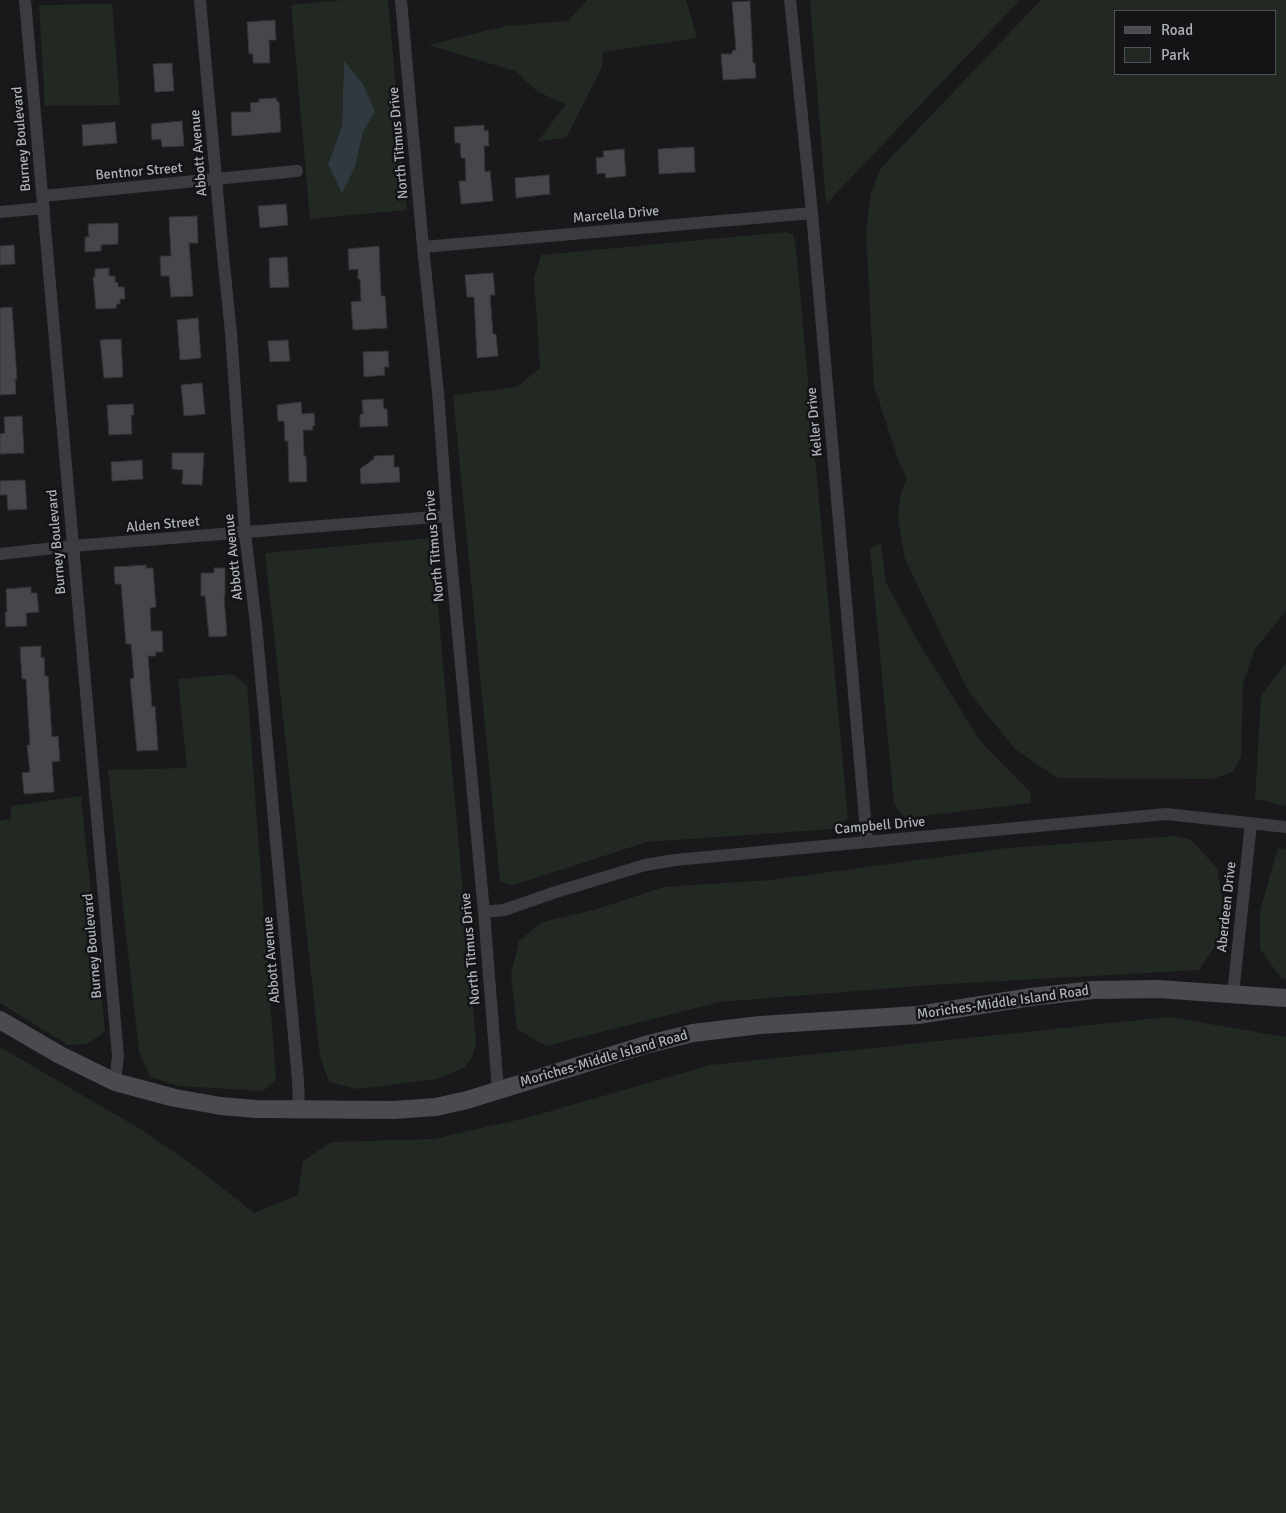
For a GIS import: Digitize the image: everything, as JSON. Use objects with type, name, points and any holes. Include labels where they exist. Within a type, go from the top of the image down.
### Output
[{"type":"main road","name":"Moriches-Middle Island Road","points":[[0,1020],[88,1070],[115,1082],[176,1098],[221,1106],[298,1110],[393,1110],[436,1107],[467,1100],[645,1045],[693,1033],[750,1026],[918,1015],[1031,997],[1094,990],[1158,989],[1286,998]]},
{"type":"street","name":"Burney Boulevard","points":[[25,0],[118,1056],[115,1082]]},
{"type":"street","name":"Abbott Avenue","points":[[200,0],[231,333],[245,533],[256,624],[298,1080],[298,1110]]},
{"type":"street","name":"North Titmus Drive","points":[[401,0],[438,392],[447,516],[484,912],[498,1090]]},
{"type":"street","name":"Keller Drive","points":[[790,0],[812,213],[867,842]]},
{"type":"street","name":"Bentnor Street","points":[[0,212],[43,202],[297,172]]},
{"type":"street","name":"Marcella Drive","points":[[423,247],[812,213]]},
{"type":"street","name":"Alden Street","points":[[0,554],[72,546],[447,516]]},
{"type":"street","name":"Campbell Drive","points":[[484,912],[504,910],[646,865],[675,860],[1166,814],[1286,827]]},
{"type":"street","name":"Aberdeen Drive","points":[[1233,994],[1251,823]]},
{"type":"green space","points":[[344,0],[388,0],[407,210],[310,219],[291,5]],"holes":[[[344,62],[375,112],[363,132],[355,167],[328,164],[342,126]]]},
{"type":"green space","points":[[587,0],[686,0],[697,38],[603,52],[602,67],[566,138],[538,141],[566,104],[538,92],[515,71],[428,45],[506,26],[568,21]]},
{"type":"green space","points":[[810,0],[1020,0],[826,204]]},
{"type":"green space","points":[[1041,0],[1286,0],[1286,611],[1255,649],[1243,683],[1241,757],[1232,772],[1212,779],[1057,778],[1015,749],[968,691],[905,559],[898,517],[900,496],[907,478],[899,462],[874,386],[866,232],[871,194],[880,169]]},
{"type":"green space","points":[[112,4],[120,105],[45,106],[39,5]]},
{"type":"green space","points":[[786,232],[793,234],[796,248],[848,819],[832,829],[647,842],[514,885],[500,882],[453,395],[517,387],[540,368],[534,278],[541,255]]},
{"type":"green space","points":[[432,538],[476,1043],[472,1057],[465,1067],[437,1079],[357,1089],[329,1082],[320,1056],[265,553]]},
{"type":"green space","points":[[881,543],[886,583],[919,643],[981,742],[1031,793],[1031,803],[905,818],[894,804],[870,548]]},
{"type":"green space","points":[[1286,663],[1286,806],[1255,799],[1261,696]]},
{"type":"green space","points":[[232,674],[247,685],[276,1080],[263,1091],[179,1086],[150,1077],[139,1052],[108,770],[187,768],[178,679]]},
{"type":"green space","points":[[81,796],[105,1031],[86,1044],[68,1045],[0,1003],[0,821],[11,819],[11,806]]},
{"type":"green space","points":[[1175,836],[1191,840],[1217,868],[1223,904],[1218,942],[1199,970],[931,985],[720,1002],[546,1046],[517,1029],[511,975],[519,941],[542,922],[594,910],[664,887],[771,880],[1007,848]]},
{"type":"green space","points":[[1278,848],[1286,849],[1286,979],[1281,978],[1260,949],[1260,911]]},
{"type":"green space","points":[[1168,1017],[1286,1037],[1286,1513],[0,1513],[0,1047],[142,1130],[197,1168],[254,1213],[298,1195],[303,1161],[331,1142],[433,1139],[530,1117],[711,1065]]},
{"type":"shaded area","points":[[344,61],[363,84],[375,112],[363,132],[355,167],[342,193],[328,164],[342,126]]},
{"type":"building","points":[[750,1],[753,63],[755,63],[756,78],[723,80],[721,54],[732,54],[732,51],[736,50],[732,2]]},
{"type":"building","points":[[275,20],[276,40],[269,40],[270,63],[253,63],[253,54],[249,54],[247,22]]},
{"type":"building","points":[[172,63],[174,91],[155,92],[153,64]]},
{"type":"building","points":[[276,98],[277,102],[279,102],[281,132],[232,136],[231,112],[251,112],[250,103],[259,102],[259,99]]},
{"type":"building","points":[[182,121],[184,146],[162,147],[161,139],[152,140],[151,124]]},
{"type":"building","points":[[115,122],[117,143],[83,146],[82,125]]},
{"type":"building","points":[[484,125],[484,131],[488,130],[489,146],[484,146],[485,172],[490,171],[493,201],[461,204],[459,181],[466,181],[465,158],[461,158],[460,143],[455,143],[454,127]]},
{"type":"building","points":[[694,147],[695,172],[659,174],[658,149]]},
{"type":"building","points":[[624,149],[626,176],[606,178],[605,173],[597,174],[596,158],[604,157],[603,151]]},
{"type":"building","points":[[549,175],[550,194],[516,198],[515,178]]},
{"type":"building","points":[[286,204],[288,225],[260,228],[258,206]]},
{"type":"building","points":[[197,216],[198,243],[189,243],[193,296],[171,297],[169,276],[161,276],[160,256],[171,256],[169,217]]},
{"type":"building","points":[[118,223],[118,244],[101,245],[101,251],[85,252],[85,237],[89,237],[88,224]]},
{"type":"building","points":[[14,245],[15,264],[0,265],[0,246]]},
{"type":"building","points":[[379,246],[381,296],[385,296],[387,328],[353,330],[351,302],[361,301],[360,279],[358,279],[358,269],[349,270],[348,249]]},
{"type":"building","points":[[287,257],[289,287],[270,288],[269,258]]},
{"type":"building","points":[[109,268],[109,276],[115,276],[115,282],[118,283],[118,287],[124,287],[125,299],[120,299],[120,304],[116,304],[117,308],[96,309],[93,277],[95,277],[95,269]]},
{"type":"building","points":[[493,273],[495,295],[490,295],[493,334],[496,334],[498,356],[477,358],[474,297],[467,297],[465,275]]},
{"type":"building","points":[[12,307],[17,379],[15,379],[16,394],[0,395],[0,308]]},
{"type":"building","points":[[198,318],[201,358],[180,360],[177,320]]},
{"type":"building","points":[[121,339],[123,377],[104,378],[100,340]]},
{"type":"building","points":[[288,340],[290,361],[270,362],[268,341]]},
{"type":"building","points":[[388,351],[389,367],[384,367],[385,375],[364,377],[363,352]]},
{"type":"building","points":[[202,383],[205,414],[184,416],[181,385]]},
{"type":"building","points":[[383,399],[384,409],[387,409],[388,426],[360,427],[360,414],[363,414],[362,400]]},
{"type":"building","points":[[301,402],[302,414],[314,413],[315,426],[312,426],[313,430],[303,430],[307,482],[289,482],[288,441],[285,441],[284,421],[278,421],[277,405]]},
{"type":"building","points":[[133,404],[134,415],[131,415],[132,434],[109,435],[107,405]]},
{"type":"building","points":[[22,416],[24,453],[0,454],[0,434],[5,433],[4,417]]},
{"type":"building","points":[[172,453],[204,453],[202,485],[182,484],[183,470],[172,469]]},
{"type":"building","points":[[394,455],[394,467],[399,467],[400,482],[361,484],[360,469],[374,459],[374,456]]},
{"type":"building","points":[[142,460],[143,479],[112,481],[111,462]]},
{"type":"building","points":[[25,480],[27,509],[8,510],[7,495],[0,495],[0,481]]},
{"type":"building","points":[[146,565],[146,568],[153,568],[156,607],[150,608],[151,631],[162,631],[163,652],[155,652],[156,656],[148,656],[152,707],[155,706],[158,750],[137,751],[130,679],[134,678],[131,644],[126,644],[121,584],[115,584],[114,567]]},
{"type":"building","points":[[214,568],[225,568],[224,596],[227,636],[209,637],[205,596],[201,596],[201,573],[214,573]]},
{"type":"building","points":[[31,587],[31,593],[37,593],[39,612],[26,613],[27,626],[6,627],[6,589]]},
{"type":"building","points":[[41,646],[41,658],[44,657],[45,676],[48,676],[52,737],[58,736],[60,761],[52,762],[54,792],[24,794],[22,773],[30,772],[27,745],[30,745],[26,679],[22,679],[20,647]]}]
